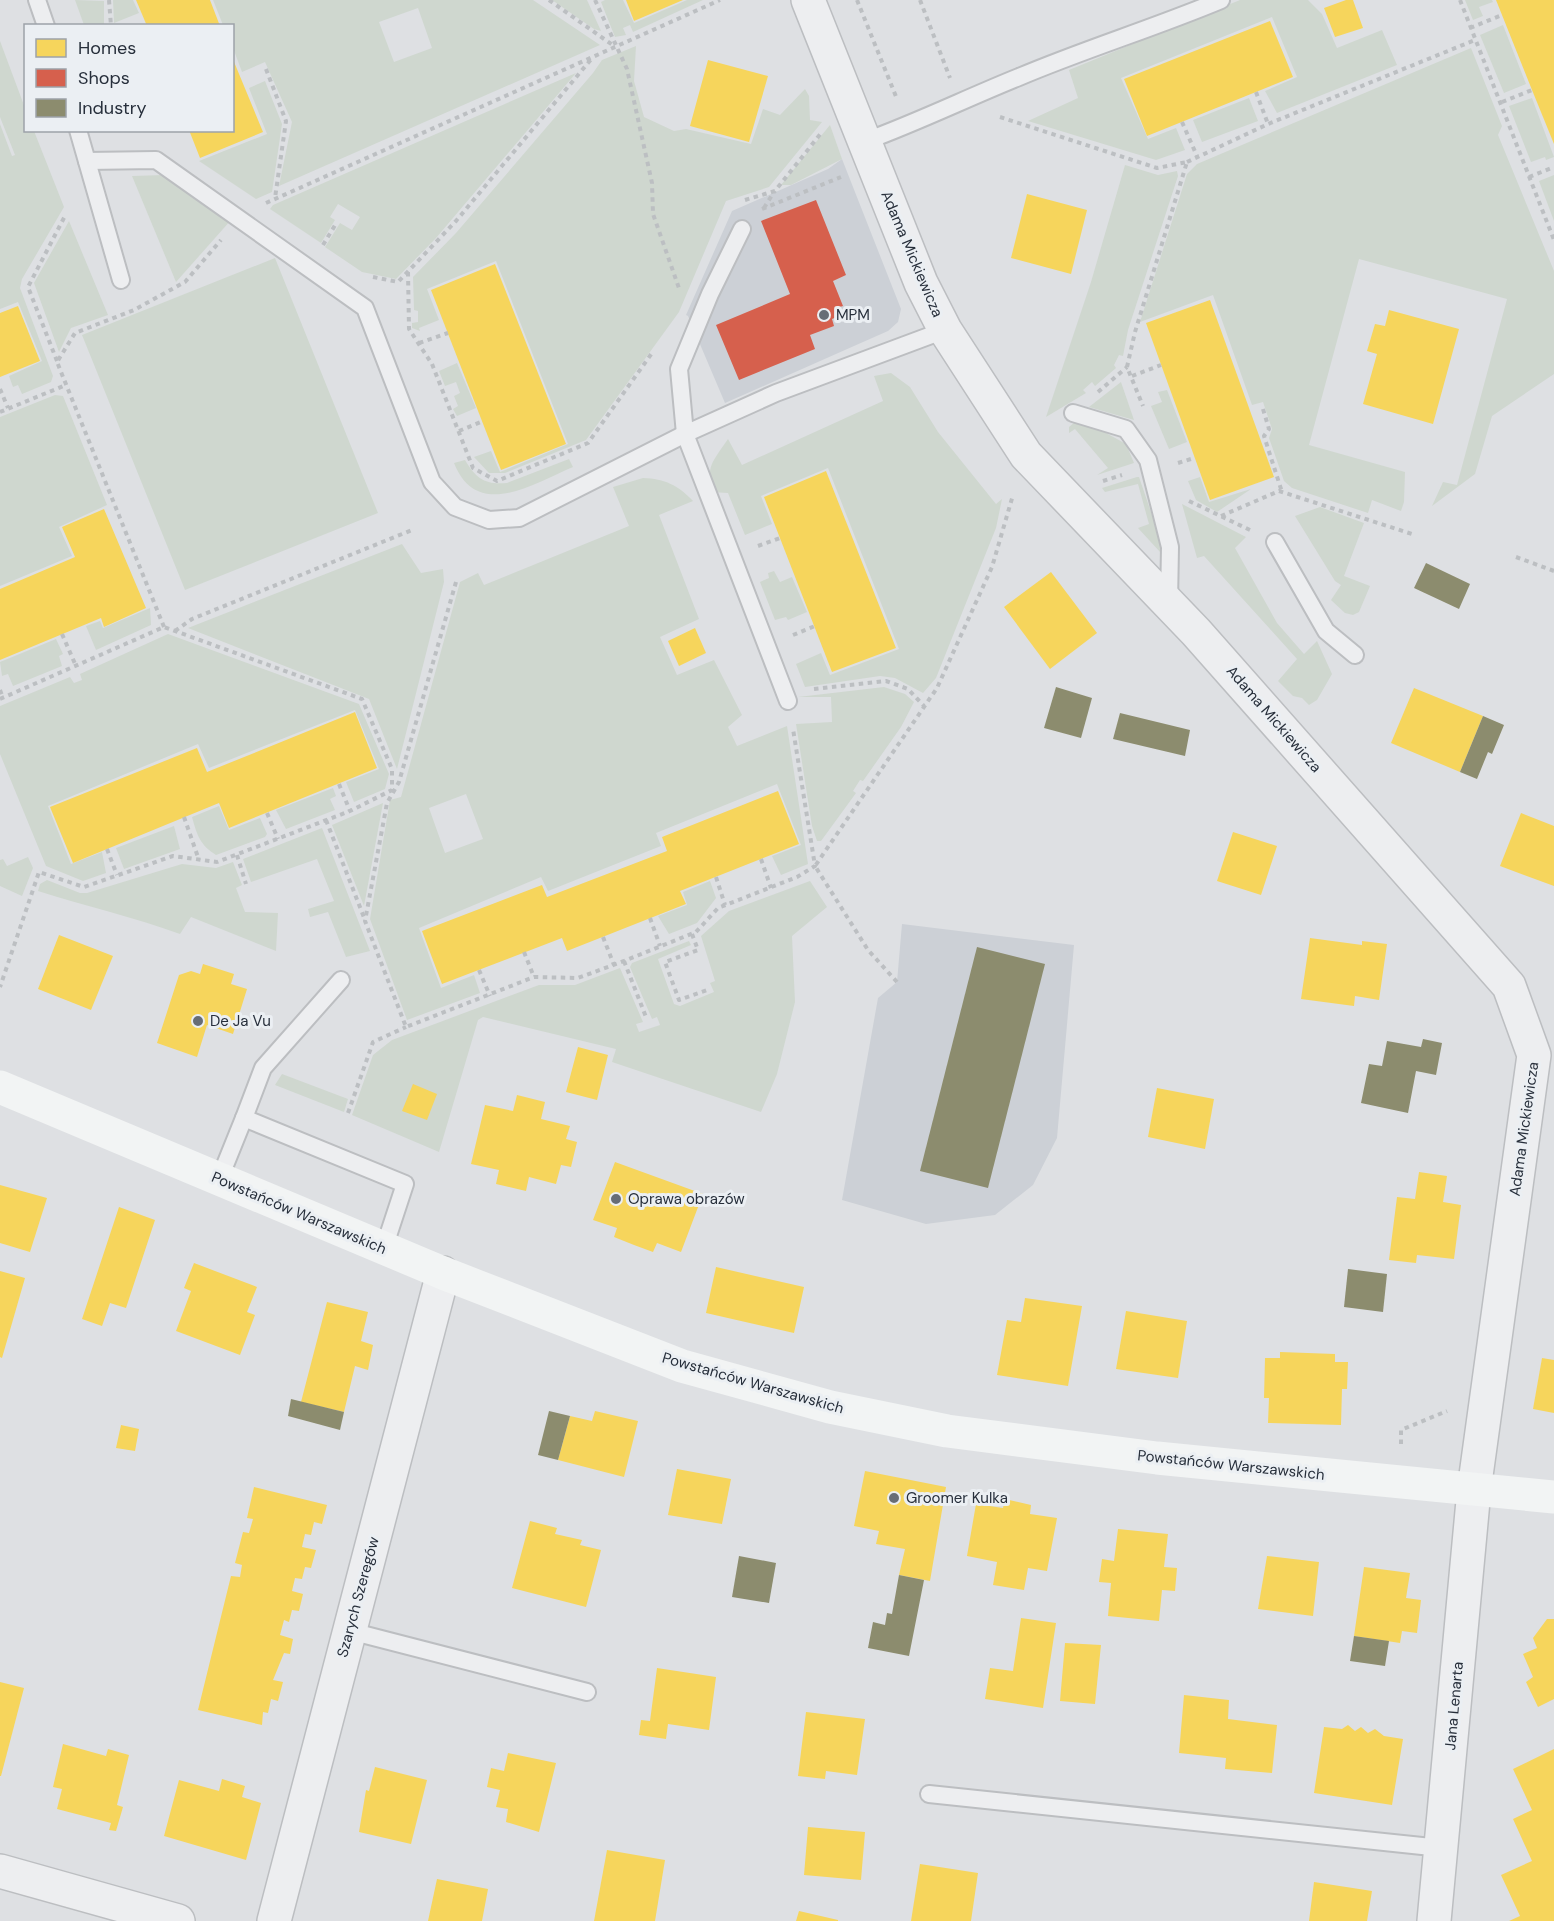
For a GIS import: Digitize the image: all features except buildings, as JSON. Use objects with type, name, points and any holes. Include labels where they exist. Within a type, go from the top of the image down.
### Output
[{"type":"street","name":"Adama Mickiewicza","points":[[808,0],[921,283],[945,330],[1026,455],[1169,604],[1509,986],[1534,1055],[1474,1490]]},
{"type":"street","name":"Powstańców Warszawskich","points":[[0,1087],[443,1274],[682,1366],[830,1407],[947,1431],[1157,1458],[1554,1497]]},
{"type":"street","name":"Szarych Szeregów","points":[[274,1921],[443,1274]]},
{"type":"street","name":"Jana Lenarta","points":[[1434,1921],[1474,1490]]},
{"type":"street","points":[[0,1871],[178,1921]]},
{"type":"lane","points":[[37,0],[45,24]]},
{"type":"lane","points":[[866,141],[960,104],[1019,76],[1149,30],[1221,0]]},
{"type":"lane","points":[[79,132],[121,280]]},
{"type":"lane","points":[[87,161],[156,160],[365,308],[432,482],[455,507],[489,520],[519,518],[685,434],[776,393],[945,330]]},
{"type":"lane","points":[[742,229],[710,294],[679,369],[685,434],[786,697]]},
{"type":"lane","points":[[1073,413],[1126,429],[1148,460],[1170,547],[1169,604]]},
{"type":"lane","points":[[1275,542],[1326,631],[1355,655]]},
{"type":"lane","points":[[219,1180],[263,1068],[341,980]]},
{"type":"lane","points":[[244,1118],[405,1184],[384,1248]]},
{"type":"lane","points":[[350,1631],[587,1692]]},
{"type":"lane","points":[[929,1794],[1441,1848]]},
{"type":"path","points":[[109,0],[111,24]]},
{"type":"path","points":[[549,0],[615,47]]},
{"type":"path","points":[[595,0],[627,69],[652,183],[653,214],[681,295]]},
{"type":"path","points":[[265,204],[720,0]]},
{"type":"path","points":[[857,0],[897,100]]},
{"type":"path","points":[[920,0],[960,104],[1157,168],[1187,162],[1268,124],[1475,40]]},
{"type":"path","points":[[1460,0],[1502,102],[1554,240]]},
{"type":"path","points":[[1470,28],[1502,15]]},
{"type":"path","points":[[369,276],[398,282],[456,221],[593,57]]},
{"type":"path","points":[[266,69],[286,121],[275,199]]},
{"type":"path","points":[[1502,102],[1532,90]]},
{"type":"path","points":[[1256,92],[1268,124]]},
{"type":"path","points":[[1182,122],[1197,156]]},
{"type":"path","points":[[764,208],[826,128]]},
{"type":"path","points":[[1141,401],[1127,367],[1135,333],[1187,162]]},
{"type":"path","points":[[1529,177],[1554,167]]},
{"type":"path","points":[[742,229],[753,212],[843,176]]},
{"type":"path","points":[[737,203],[775,191]]},
{"type":"path","points":[[66,214],[28,287],[164,627],[362,699],[392,769],[392,790]]},
{"type":"path","points":[[312,243],[321,249],[337,222]]},
{"type":"path","points":[[57,362],[75,333],[134,310],[185,282],[225,235]]},
{"type":"path","points":[[408,272],[410,329],[432,364],[473,468],[497,481],[588,443],[656,349]]},
{"type":"path","points":[[419,343],[448,333]]},
{"type":"path","points":[[1132,376],[1161,365]]},
{"type":"path","points":[[0,412],[66,385]]},
{"type":"path","points":[[0,389],[8,408]]},
{"type":"path","points":[[1263,409],[1269,429],[1264,436],[1282,492]]},
{"type":"path","points":[[459,431],[483,421]]},
{"type":"path","points":[[1169,465],[1194,458]]},
{"type":"path","points":[[348,1113],[373,1042],[534,977],[578,978],[692,934],[718,908],[771,888],[815,866],[937,688],[992,567],[1016,486]]},
{"type":"path","points":[[1221,516],[1279,490],[1412,534]]},
{"type":"path","points":[[1183,498],[1275,542]]},
{"type":"path","points":[[175,632],[192,619],[412,530]]},
{"type":"path","points":[[1516,557],[1554,571]]},
{"type":"path","points":[[365,921],[387,803],[392,790],[399,782],[456,582]]},
{"type":"path","points":[[0,690],[2,698],[164,627]]},
{"type":"path","points":[[62,634],[76,666]]},
{"type":"path","points":[[897,982],[868,950],[815,866],[786,697],[886,681],[908,689],[924,706]]},
{"type":"path","points":[[339,784],[350,811]]},
{"type":"path","points":[[0,987],[39,872],[84,887],[173,856],[217,862],[350,811],[392,790]]},
{"type":"path","points":[[267,813],[278,838]]},
{"type":"path","points":[[184,818],[198,860]]},
{"type":"path","points":[[326,820],[406,1027]]},
{"type":"path","points":[[106,849],[117,875]]},
{"type":"path","points":[[237,855],[246,884]]},
{"type":"path","points":[[761,859],[771,888]]},
{"type":"path","points":[[716,877],[725,905]]},
{"type":"path","points":[[650,918],[660,946]]},
{"type":"path","points":[[692,934],[698,950],[665,962],[679,1000],[710,989]]},
{"type":"path","points":[[603,937],[614,965]]},
{"type":"path","points":[[524,952],[534,977]]},
{"type":"path","points":[[624,961],[646,1017]]},
{"type":"path","points":[[479,970],[490,996]]},
{"type":"path","points":[[1400,1454],[1401,1430],[1436,1417]]},
{"type":"shaded area","points":[[75,0],[104,1],[104,24],[84,24]]},
{"type":"shaded area","points":[[113,0],[133,0],[139,13],[114,23]]},
{"type":"shaded area","points":[[213,0],[533,0],[600,45],[279,186],[292,122],[265,62],[242,72],[234,51],[234,24],[223,24]],"holes":[[[418,8],[432,48],[394,62],[379,22]]]},
{"type":"shaded area","points":[[552,0],[587,0],[601,31],[594,29]]},
{"type":"shaded area","points":[[623,0],[634,23],[687,0],[703,0],[633,32],[630,25],[623,28],[626,35],[615,37],[601,2]]},
{"type":"shaded area","points":[[1240,0],[1308,0],[1322,14],[1337,48],[1382,30],[1397,65],[1277,113],[1265,91],[1297,77],[1272,17],[1121,78],[1148,139],[1176,128],[1185,150],[1156,160],[1028,121],[1078,98],[1069,70]]},
{"type":"shaded area","points":[[1465,0],[1492,0],[1493,2],[1479,7],[1483,16],[1473,20]]},
{"type":"shaded area","points":[[1503,25],[1526,84],[1504,93],[1480,35]]},
{"type":"shaded area","points":[[0,41],[24,105],[24,132],[34,132],[64,207],[22,279],[20,288],[53,376],[51,382],[22,394],[18,385],[13,387],[9,376],[42,361],[18,302],[0,309],[0,124],[12,156],[15,155],[0,117]]},
{"type":"shaded area","points":[[636,46],[634,81],[644,117],[674,131],[686,129],[751,144],[763,109],[780,115],[805,89],[809,96],[810,120],[822,122],[769,187],[726,201],[679,312],[586,440],[505,473],[489,473],[474,457],[491,451],[500,472],[568,444],[496,261],[427,289],[439,320],[419,328],[420,331],[412,328],[412,323],[418,322],[418,311],[414,310],[413,277],[456,233],[602,60]]},
{"type":"shaded area","points":[[1471,48],[1502,126],[1498,135],[1554,271],[1554,374],[1492,416],[1475,474],[1432,506],[1443,482],[1457,485],[1507,299],[1359,259],[1309,445],[1405,472],[1404,502],[1401,511],[1372,500],[1368,513],[1292,488],[1284,481],[1269,438],[1272,429],[1263,402],[1252,405],[1213,295],[1140,322],[1187,174],[1197,164]]},
{"type":"shaded area","points":[[576,73],[436,238],[396,279],[362,272],[325,247],[340,223],[352,230],[360,217],[338,204],[330,217],[335,220],[321,243],[270,209],[273,205]]},
{"type":"shaded area","points":[[265,81],[282,124],[272,192],[256,199],[199,161],[267,134],[249,88]]},
{"type":"shaded area","points":[[1249,98],[1258,121],[1202,142],[1193,120]]},
{"type":"shaded area","points":[[1532,98],[1554,157],[1546,160],[1545,157],[1531,162],[1509,106]]},
{"type":"shaded area","points":[[830,125],[842,159],[791,185],[781,185]]},
{"type":"shaded area","points":[[842,159],[901,309],[898,322],[888,331],[725,403],[686,315],[732,211],[828,169]]},
{"type":"shaded area","points":[[1125,165],[1158,175],[1177,171],[1178,176],[1128,330],[1123,356],[1119,355],[1114,365],[1116,368],[1095,386],[1092,382],[1083,390],[1086,393],[1046,417],[1091,282]]},
{"type":"shaded area","points":[[164,175],[231,220],[176,282],[132,176]]},
{"type":"shaded area","points":[[1554,175],[1554,221],[1539,181]]},
{"type":"shaded area","points":[[69,221],[108,315],[71,328],[59,352],[34,283]]},
{"type":"shaded area","points":[[275,258],[378,513],[185,590],[82,335]]},
{"type":"shaded area","points":[[457,363],[476,408],[457,416],[453,409],[458,406],[454,396],[460,393],[456,382],[445,386],[439,371]]},
{"type":"shaded area","points":[[891,373],[910,387],[938,432],[996,504],[1002,499],[996,528],[936,678],[923,693],[895,678],[880,676],[805,687],[796,664],[821,653],[830,675],[899,649],[828,468],[761,496],[772,524],[745,535],[728,493],[712,492],[710,469],[728,439],[742,465],[883,401],[874,376]]},
{"type":"shaded area","points":[[1121,382],[1134,420],[1089,407]]},
{"type":"shaded area","points":[[1167,390],[1187,442],[1169,449],[1151,406],[1162,402],[1158,392]]},
{"type":"shaded area","points":[[55,395],[63,396],[107,505],[59,527],[72,556],[0,586],[0,417]]},
{"type":"shaded area","points":[[1075,422],[1088,423],[1126,444],[1134,463],[1097,475],[1108,468],[1075,429],[1069,433],[1069,427]]},
{"type":"shaded area","points":[[569,459],[573,467],[541,482],[507,493],[491,494],[477,490],[464,481],[454,463],[465,460],[473,472],[487,482],[507,483]]},
{"type":"shaded area","points":[[1139,477],[1165,553],[1161,553],[1138,528],[1149,524],[1138,484],[1105,492],[1102,488]]},
{"type":"shaded area","points":[[1200,477],[1209,502],[1251,489],[1217,512],[1196,500],[1188,481]]},
{"type":"shaded area","points":[[643,478],[658,480],[676,487],[693,501],[659,515],[699,619],[660,637],[677,675],[714,660],[742,715],[728,727],[737,746],[787,726],[808,864],[781,875],[772,856],[801,845],[777,784],[656,833],[661,846],[548,891],[541,877],[419,928],[441,988],[474,975],[480,993],[407,1020],[370,919],[390,800],[401,797],[460,582],[478,573],[484,585],[629,526],[613,487]],"holes":[[[466,794],[483,839],[445,853],[429,808]]]},
{"type":"shaded area","points":[[1182,504],[1246,537],[1235,548],[1277,623],[1304,654],[1317,641],[1332,674],[1317,700],[1309,705],[1302,698],[1293,696],[1278,681],[1297,659],[1204,556],[1197,558]]},
{"type":"shaded area","points":[[1320,507],[1364,523],[1344,576],[1370,586],[1359,612],[1353,615],[1345,613],[1331,600],[1341,585],[1335,581],[1295,516]]},
{"type":"shaded area","points":[[402,544],[421,573],[443,569],[444,582],[397,769],[369,699],[188,628]]},
{"type":"shaded area","points":[[774,571],[780,582],[792,577],[807,612],[788,620],[786,617],[775,620],[760,582],[769,578],[768,573]]},
{"type":"shaded area","points":[[150,608],[151,625],[96,650],[86,626],[100,621],[103,628]]},
{"type":"shaded area","points":[[168,634],[359,704],[389,774],[385,789],[354,802],[346,782],[379,769],[355,710],[209,768],[198,744],[48,806],[71,864],[102,852],[106,873],[83,881],[46,866],[0,754],[0,706],[70,677],[74,683],[82,680],[80,674]]},
{"type":"shaded area","points":[[56,639],[63,654],[59,656],[62,666],[13,686],[8,674],[2,676],[0,662]]},
{"type":"shaded area","points":[[884,687],[905,694],[914,702],[901,727],[863,781],[860,780],[853,791],[856,793],[821,841],[817,841],[812,826],[796,724],[832,722],[831,697],[798,697]]},
{"type":"shaded area","points":[[333,788],[336,796],[330,799],[335,810],[286,829],[276,810]]},
{"type":"shaded area","points":[[383,803],[364,906],[332,825]]},
{"type":"shaded area","points":[[219,806],[229,830],[260,818],[267,834],[265,837],[216,855],[200,839],[192,817]]},
{"type":"shaded area","points":[[174,826],[180,849],[124,869],[116,848]]},
{"type":"shaded area","points":[[322,828],[370,951],[346,957],[328,912],[310,917],[308,909],[334,901],[317,859],[251,882],[243,859]]},
{"type":"shaded area","points":[[28,857],[33,868],[22,896],[0,886],[0,860],[3,859],[7,866]]},
{"type":"shaded area","points":[[233,862],[242,885],[236,888],[245,912],[278,913],[276,951],[191,917],[180,934],[38,891],[40,884],[47,880],[80,893],[87,893],[182,864],[216,868]]},
{"type":"shaded area","points":[[710,881],[716,898],[697,923],[669,934],[658,916],[687,905],[683,892]]},
{"type":"shaded area","points":[[810,881],[827,907],[792,936],[795,1002],[777,1074],[761,1112],[612,1062],[616,1049],[483,1017],[478,1020],[439,1152],[352,1115],[373,1055],[392,1040],[539,985],[575,985],[620,968],[643,1022],[636,1024],[639,1032],[660,1025],[657,1017],[652,1019],[630,967],[632,963],[689,941],[691,945],[658,959],[674,1004],[680,1006],[714,992],[710,983],[715,981],[701,936],[729,911]]},
{"type":"shaded area","points":[[902,924],[1074,945],[1057,1138],[1033,1185],[995,1215],[926,1224],[842,1200],[878,998],[897,982]]},
{"type":"shaded area","points":[[282,1074],[348,1099],[344,1112],[275,1085]]},
{"type":"place","name":"MPM","points":[[824,315]]},
{"type":"place","name":"De Ja Vu","points":[[198,1021]]},
{"type":"place","name":"Oprawa obrazów","points":[[616,1199]]},
{"type":"place","name":"Groomer Kulka","points":[[894,1498]]}]
